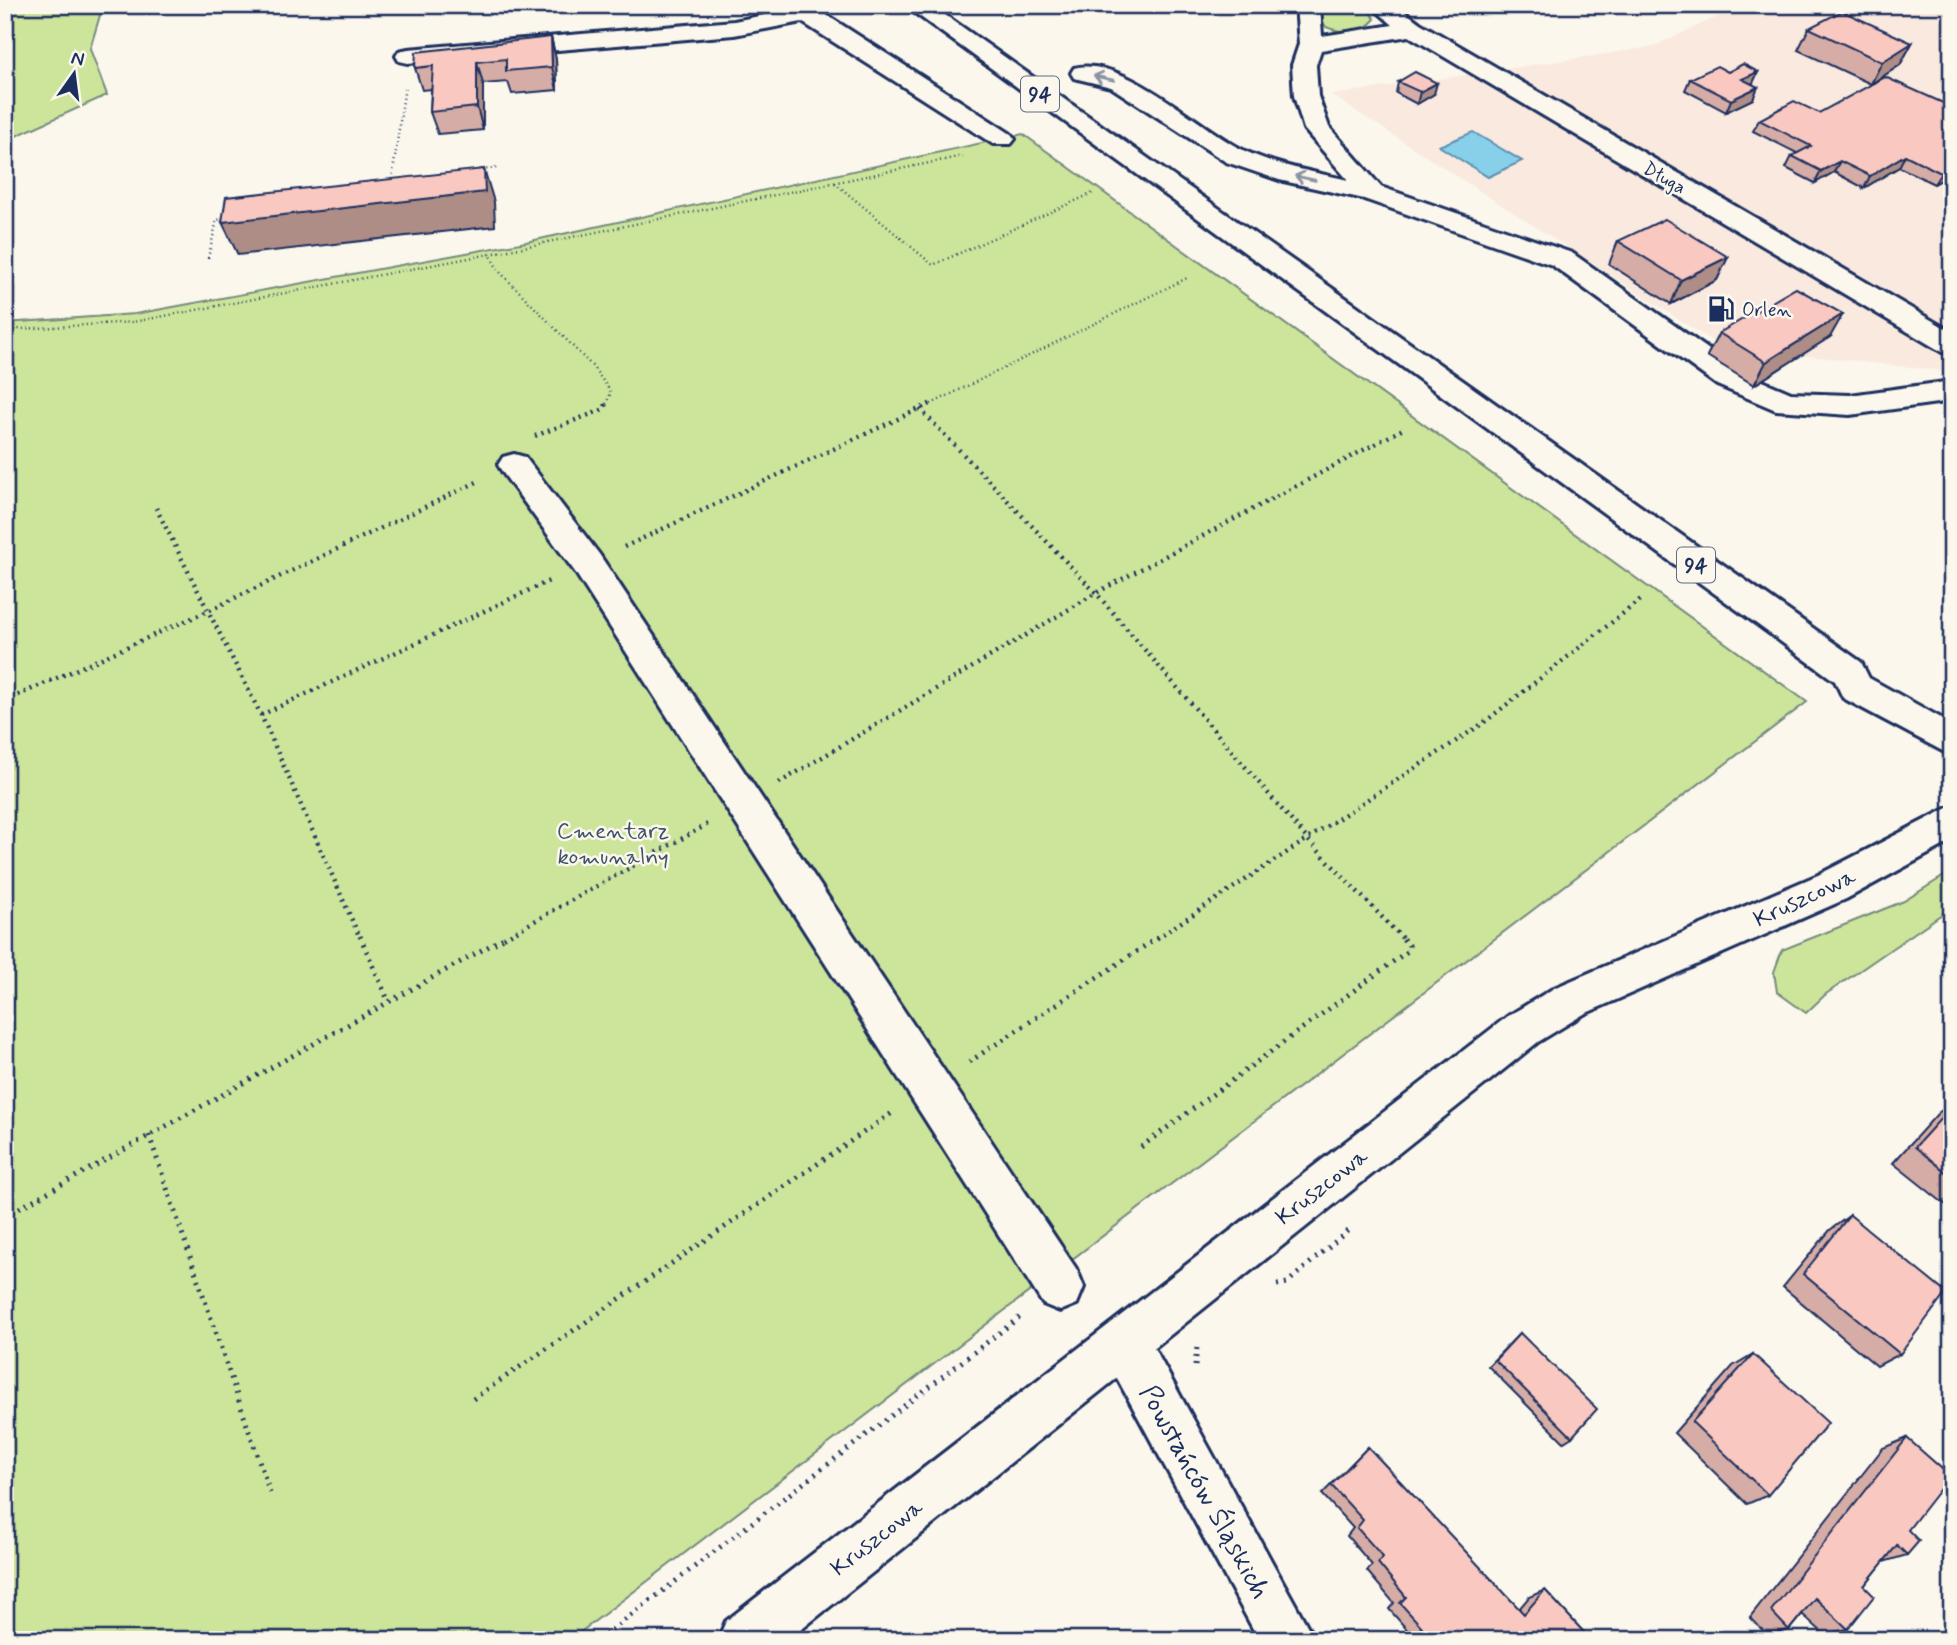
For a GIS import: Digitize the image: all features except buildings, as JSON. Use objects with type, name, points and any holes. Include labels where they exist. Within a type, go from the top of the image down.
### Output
[{"type":"street","name":"94","points":[[915,5],[1848,671],[1856,688],[1952,742]]},
{"type":"street","points":[[1308,5],[1311,44],[1304,65],[1306,96],[1317,129],[1372,193]]},
{"type":"street","name":"Długa","points":[[1381,5],[1412,28],[1952,345]]},
{"type":"street","points":[[408,56],[734,27],[802,10],[1002,139]]},
{"type":"street","points":[[1311,44],[1379,36],[1412,28]]},
{"type":"street","points":[[1083,73],[1120,82],[1235,156],[1288,174],[1372,193],[1562,259],[1728,378],[1787,403],[1850,405],[1952,391]]},
{"type":"street","points":[[514,465],[587,563],[1060,1287]]},
{"type":"street","name":"Kruszcowa","points":[[745,1640],[1523,1029],[1569,1001],[1832,887],[1952,822]]},
{"type":"street","name":"Powstańców Śląskich","points":[[1124,1342],[1288,1640]]},
{"type":"path","points":[[392,179],[408,56]]},
{"type":"path","points":[[5,330],[133,322],[490,254],[1008,146],[1002,139]]},
{"type":"path","points":[[381,185],[392,179],[498,167]]},
{"type":"path","points":[[834,182],[933,265],[1093,193]]},
{"type":"path","points":[[208,258],[217,220],[229,218]]},
{"type":"path","points":[[5,701],[210,610],[514,465],[531,456],[521,442],[604,409],[611,392],[593,367],[498,270],[490,254]]},
{"type":"path","points":[[261,715],[920,409],[1187,278]]},
{"type":"path","points":[[920,409],[1097,593],[1309,841],[1403,937],[1409,950],[1141,1147]]},
{"type":"path","points":[[156,508],[261,715],[388,1000]]},
{"type":"path","points":[[473,1399],[929,1087],[1309,841],[1482,724],[1644,597]]},
{"type":"path","points":[[149,1135],[270,1493]]},
{"type":"path","points":[[1274,1285],[1287,1283],[1360,1221]]},
{"type":"path","points":[[599,1640],[1060,1287]]},
{"type":"path","points":[[1198,1341],[1195,1363],[1198,1376]]},
{"type":"shaded area","points":[[1743,5],[1952,5],[1952,372],[1720,346],[1331,95],[1652,47]]},
{"type":"green space","points":[[5,5],[103,5],[90,49],[107,95],[5,141]]},
{"type":"green space","points":[[1328,5],[1360,7],[1371,13],[1375,19],[1364,28],[1352,32],[1326,27],[1320,17],[1322,9]]},
{"type":"green space","name":"Cmentarz komunalny","points":[[1023,134],[1807,702],[570,1640],[5,1640],[5,323],[135,314],[526,242]]},
{"type":"green space","points":[[1952,871],[1952,907],[1826,994],[1806,1013],[1777,992],[1774,972],[1782,950],[1904,901]]},
{"type":"water","points":[[1473,132],[1522,161],[1488,177],[1439,146]]},
{"type":"place","name":"Orlen","points":[[1721,309]]}]
